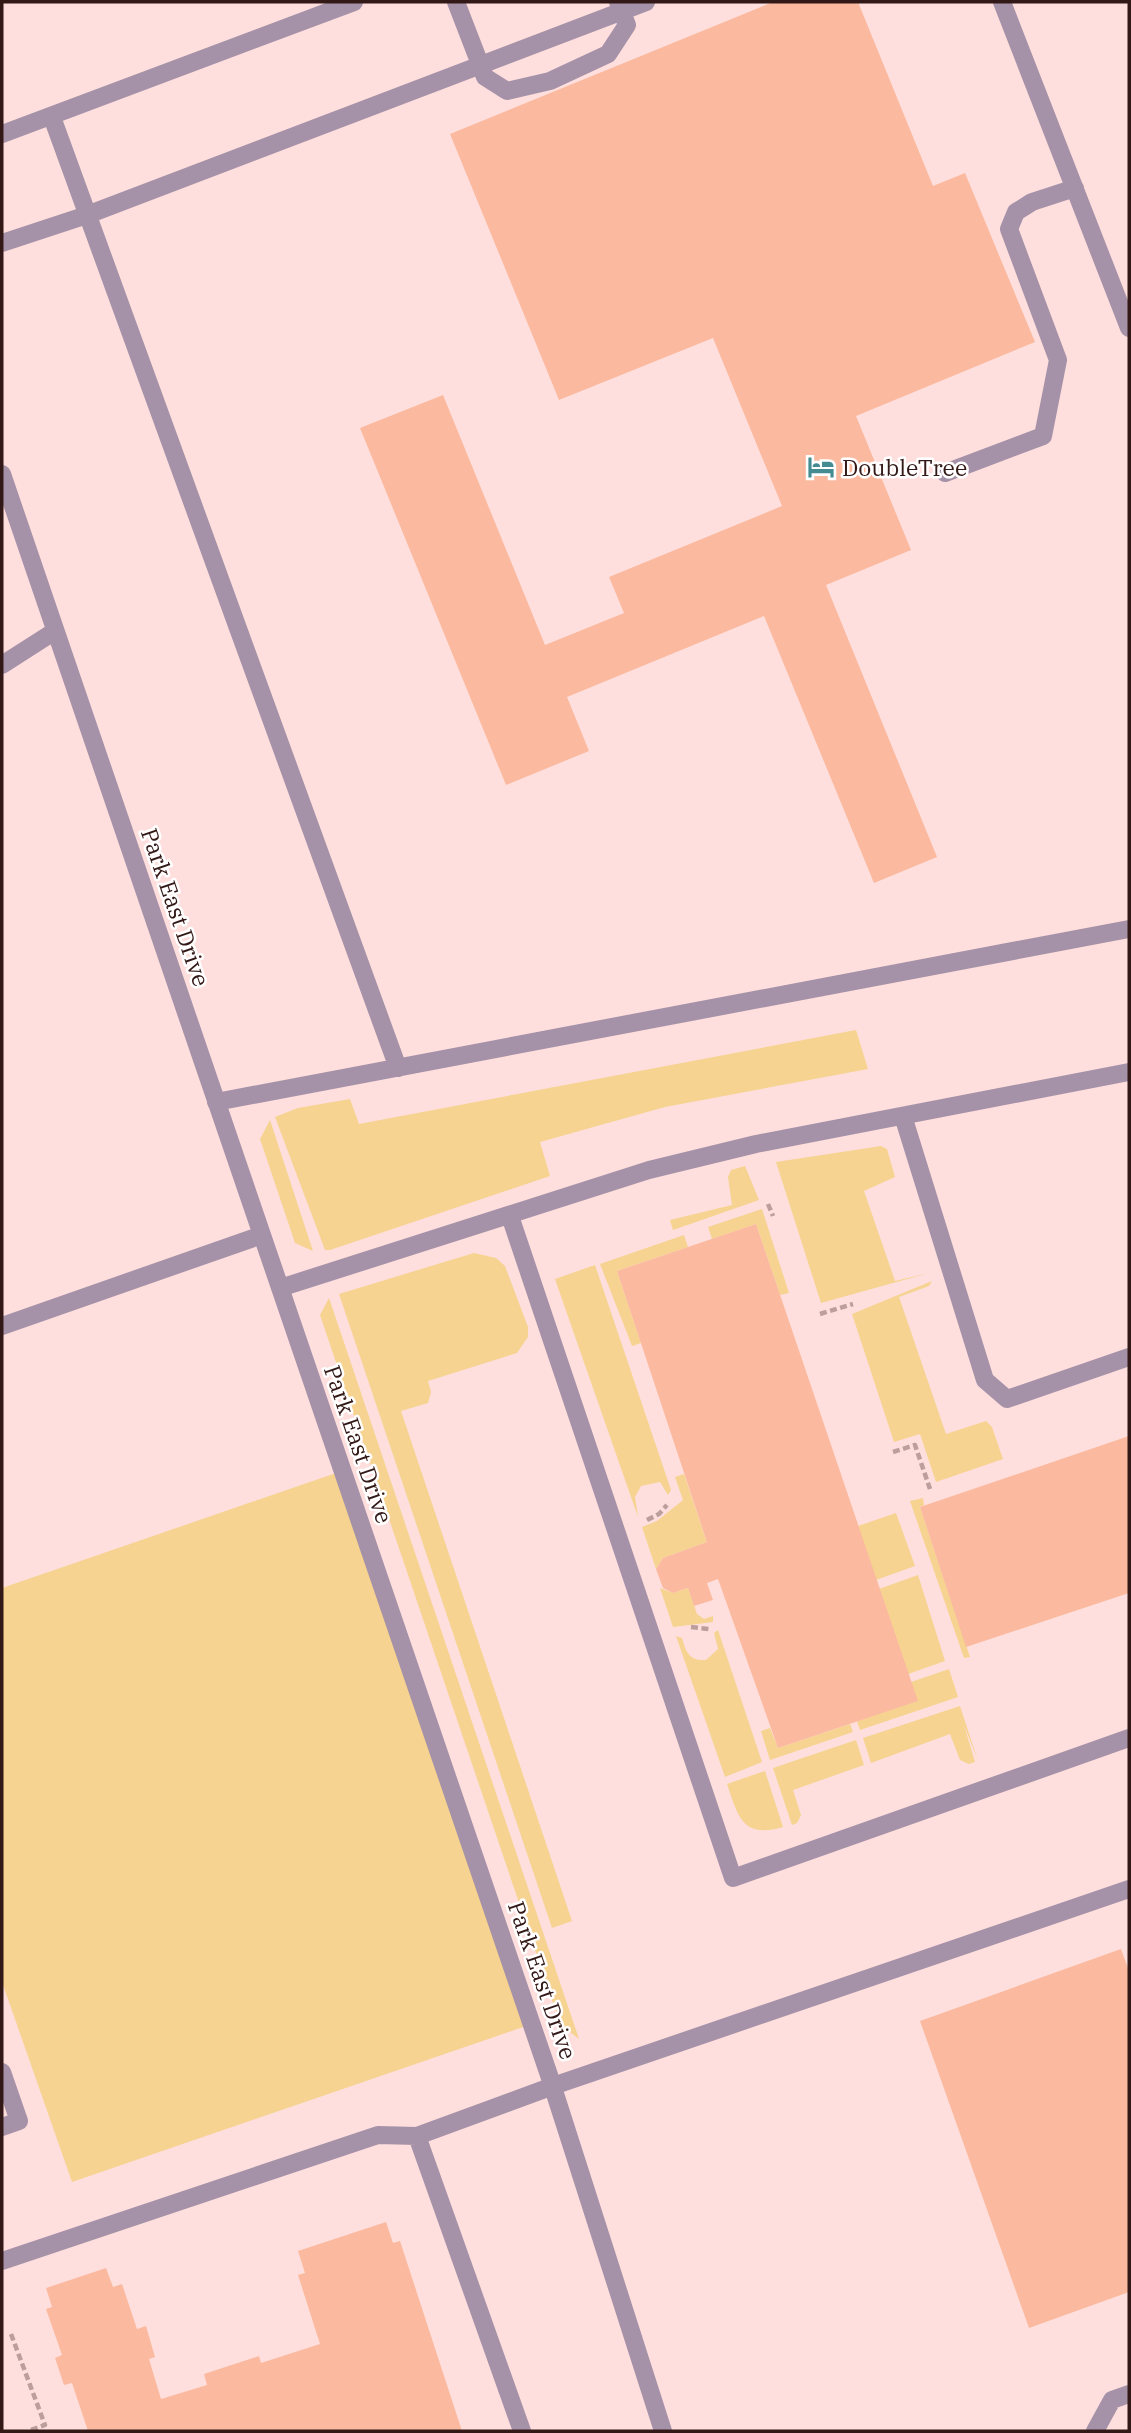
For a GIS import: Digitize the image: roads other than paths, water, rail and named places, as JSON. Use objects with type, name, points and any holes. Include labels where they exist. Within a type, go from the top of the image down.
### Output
[{"type":"street","points":[[2,134],[354,2]]},
{"type":"street","points":[[456,2],[485,77],[507,91],[550,82],[608,54],[627,25],[620,6]]},
{"type":"street","points":[[2,243],[88,215],[481,65],[620,6],[646,2]]},
{"type":"street","points":[[1002,2],[1129,328]]},
{"type":"street","points":[[52,117],[398,1068]]},
{"type":"street","points":[[945,472],[1043,436],[1058,360],[1009,229],[1016,212],[1032,202],[1075,188]]},
{"type":"street","name":"Park East Drive","points":[[2,474],[553,2086],[663,2431]]},
{"type":"street","points":[[2,666],[55,631]]},
{"type":"street","points":[[216,1102],[1129,929]]},
{"type":"street","points":[[280,1288],[649,1170],[756,1144],[1129,1072]]},
{"type":"street","points":[[903,1116],[985,1380],[1007,1399],[1129,1357]]},
{"type":"street","points":[[510,1216],[733,1878],[1129,1738]]},
{"type":"street","points":[[2,1326],[262,1235]]},
{"type":"street","points":[[2,2261],[378,2136],[418,2136],[553,2086],[1129,1889]]},
{"type":"street","points":[[2,2071],[19,2121],[2,2127]]},
{"type":"street","points":[[418,2136],[522,2431]]},
{"type":"street","points":[[1096,2431],[1112,2400],[1129,2395]]},
{"type":"place","name":"DoubleTree","points":[[821,467]]}]
